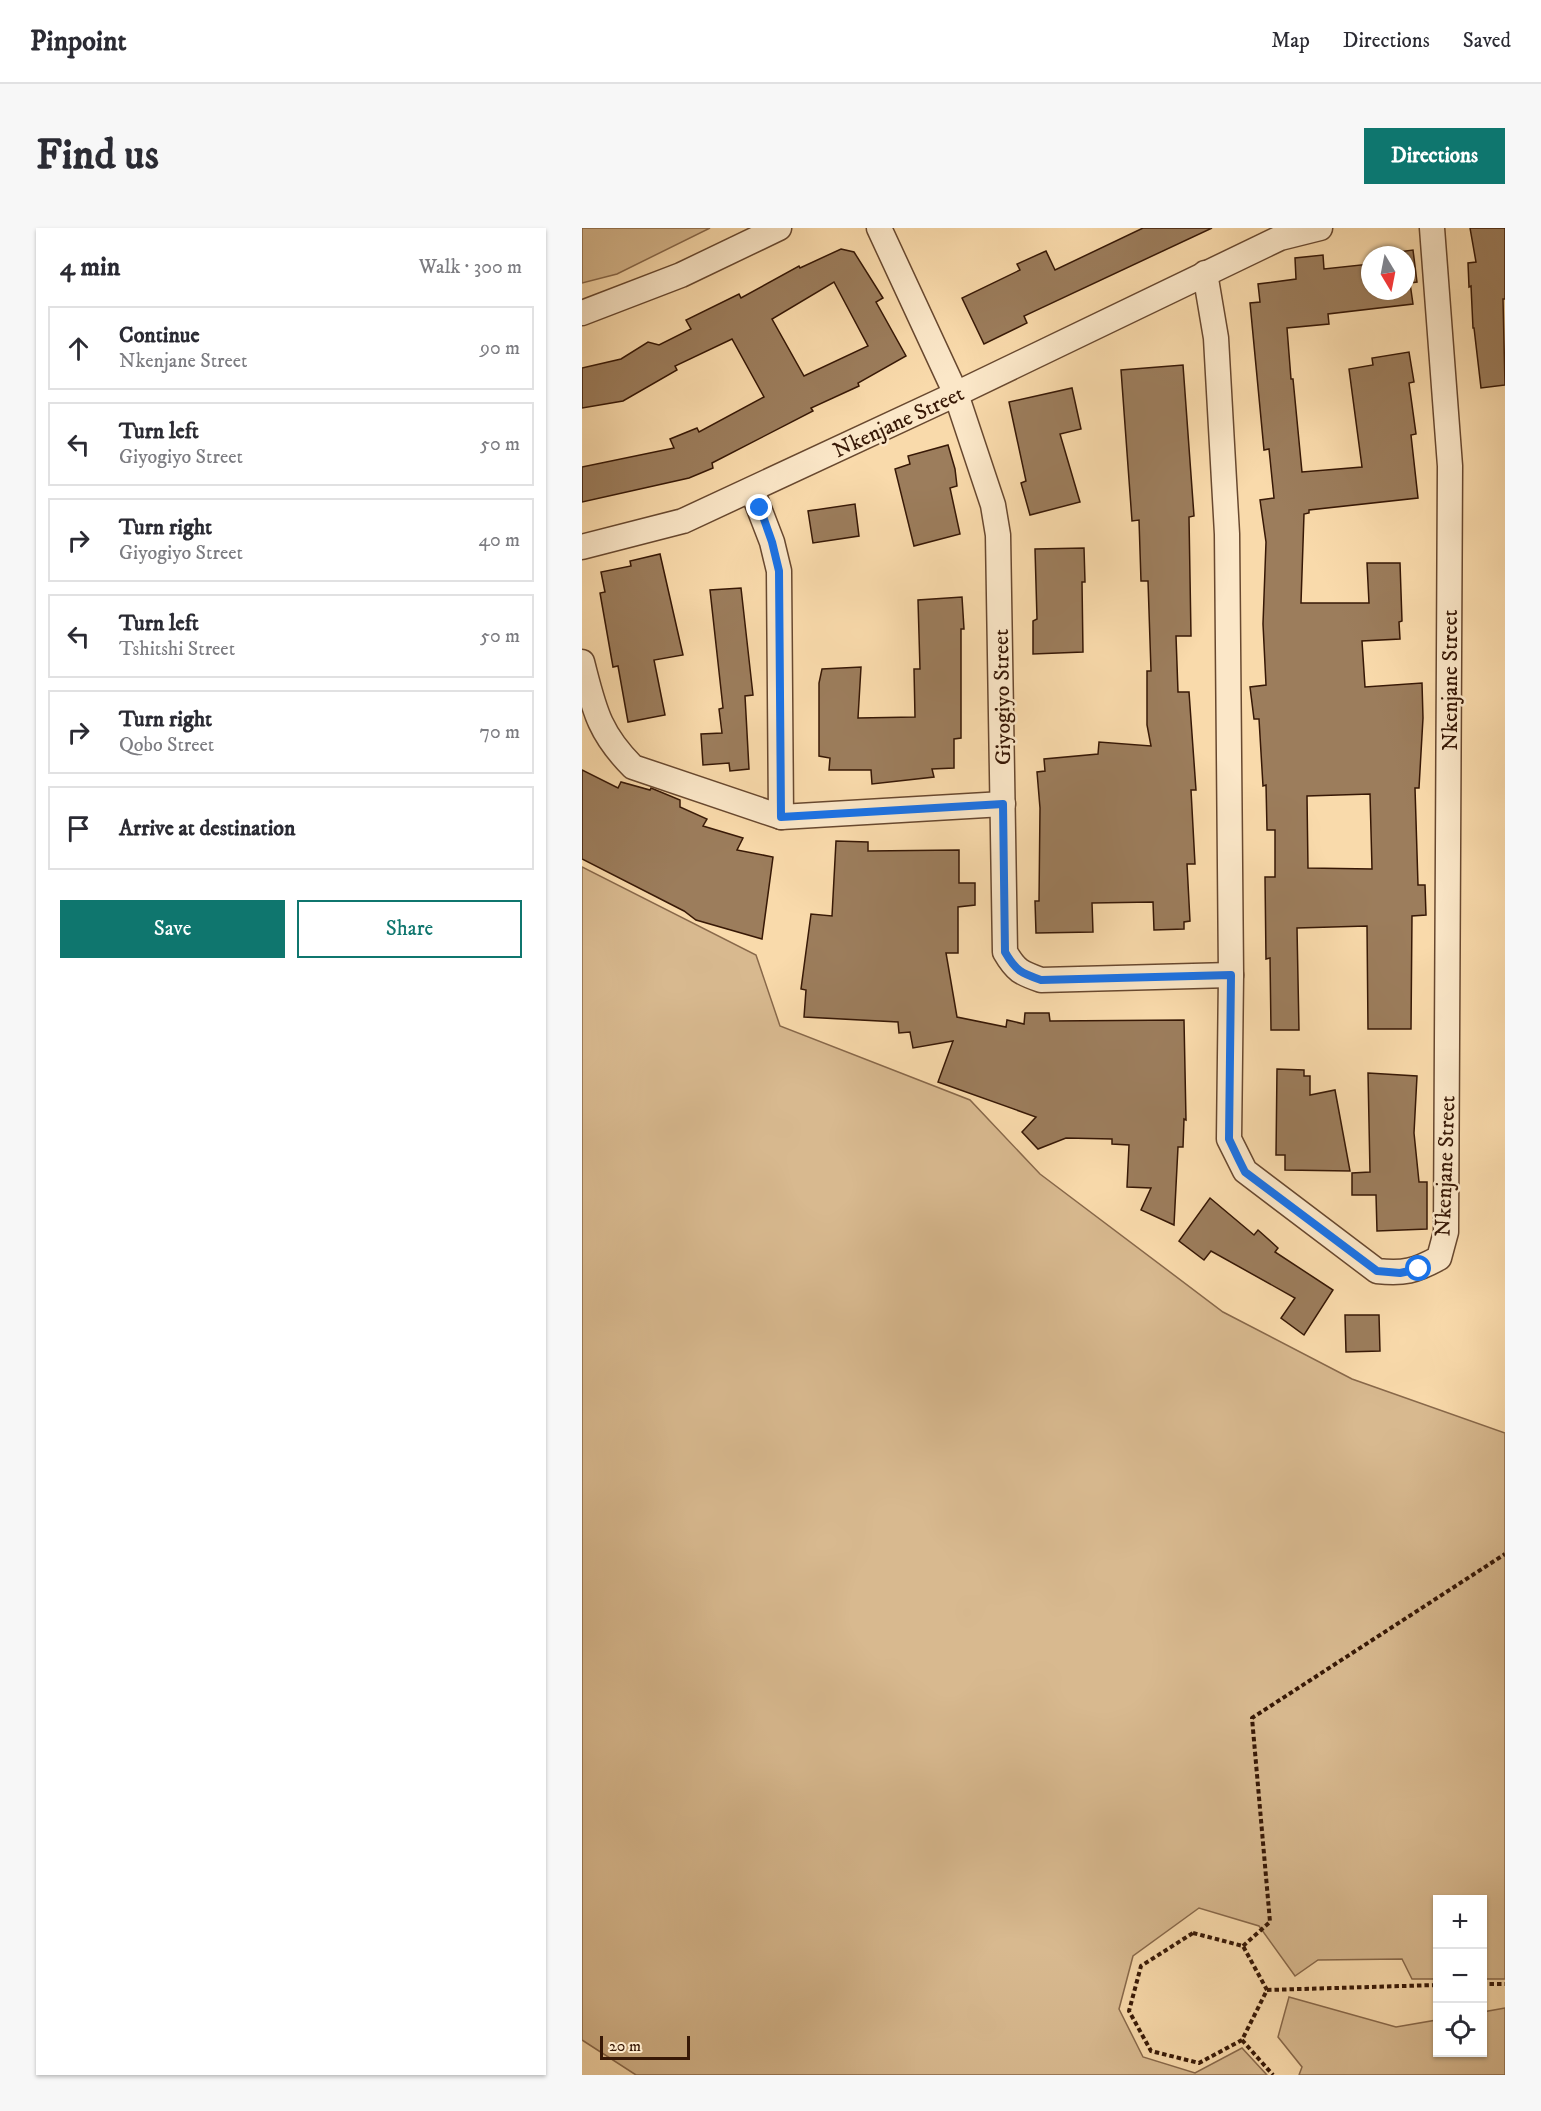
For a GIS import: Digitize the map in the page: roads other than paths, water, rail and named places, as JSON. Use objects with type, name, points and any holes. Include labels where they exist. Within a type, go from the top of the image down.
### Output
[{"type":"street","points":[[582,313],[681,275],[779,228]]},
{"type":"street","name":"Giyogiyo Street","points":[[879,228],[956,394],[993,505],[998,536],[1005,952],[1021,973],[1041,980],[1231,975]]},
{"type":"street","name":"Nkenjane Street","points":[[582,547],[683,521],[956,394],[1280,238],[1320,228]]},
{"type":"street","name":"Nkenjane Street","points":[[1205,273],[1216,338],[1227,534],[1231,975],[1229,1139],[1245,1172],[1377,1271],[1400,1273],[1419,1269],[1439,1258],[1446,1232],[1450,466],[1432,228]]},
{"type":"street","points":[[752,490],[772,542],[779,571],[781,817]]},
{"type":"street","points":[[582,662],[597,718],[615,749],[633,767],[781,817],[1003,804]]}]
